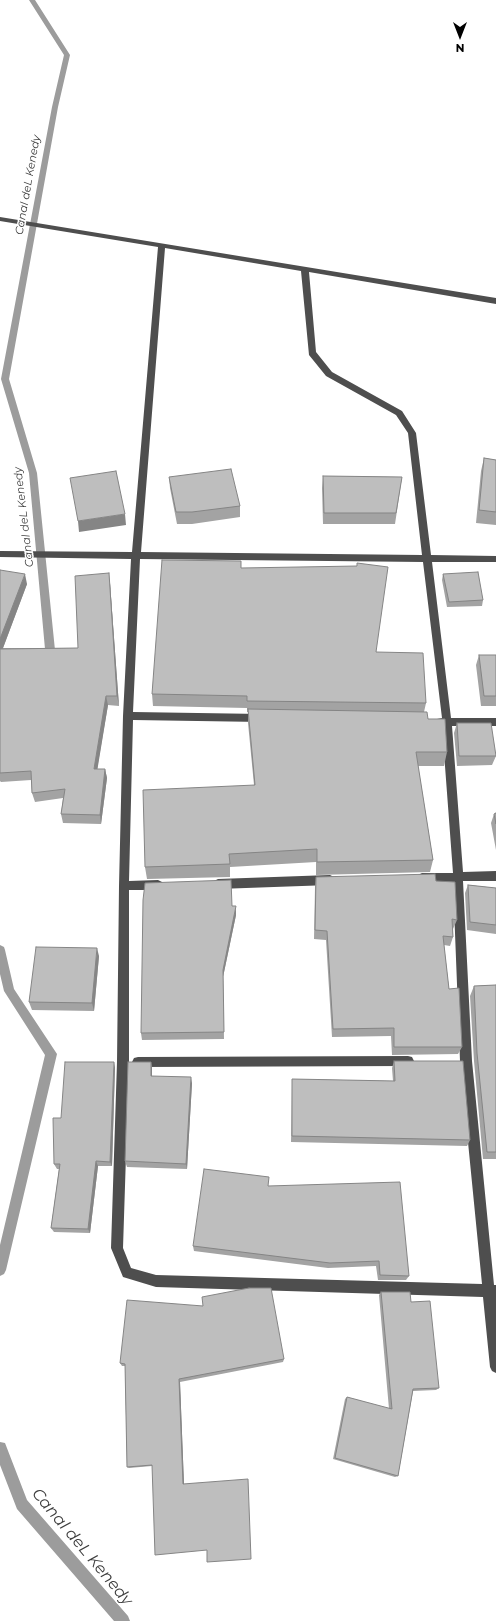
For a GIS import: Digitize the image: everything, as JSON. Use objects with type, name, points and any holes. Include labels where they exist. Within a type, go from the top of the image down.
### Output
[{"type":"street","points":[[0,219],[496,301]]},
{"type":"street","points":[[162,245],[136,554],[128,716],[124,886],[123,1062],[116,1248],[127,1273],[156,1281],[493,1291]]},
{"type":"street","points":[[305,269],[312,353],[329,374],[399,413],[412,433],[428,558],[446,722],[458,876],[462,1061],[493,1291],[496,1367]]},
{"type":"street","points":[[0,554],[136,554],[496,559]]},
{"type":"street","points":[[128,716],[272,718]]},
{"type":"street","points":[[431,721],[496,722]]},
{"type":"street","points":[[410,878],[496,876]]},
{"type":"street","points":[[212,884],[339,880]]},
{"type":"street","points":[[124,886],[172,885]]},
{"type":"street","points":[[123,1062],[418,1061]]},
{"type":"building","points":[[484,458],[496,460],[496,512],[479,510]]},
{"type":"building","points":[[231,469],[240,506],[192,512],[176,512],[169,477]]},
{"type":"building","points":[[116,471],[125,514],[78,521],[70,478]]},
{"type":"building","points":[[323,476],[402,477],[396,513],[324,513]]},
{"type":"building","points":[[162,560],[241,561],[241,568],[357,566],[357,563],[388,567],[376,652],[423,653],[426,703],[247,701],[247,696],[152,694]]},
{"type":"building","points":[[0,570],[25,574],[0,639]]},
{"type":"building","points":[[478,572],[483,600],[449,602],[443,574]]},
{"type":"building","points":[[109,573],[117,696],[106,696],[94,769],[105,769],[100,815],[61,814],[65,789],[32,793],[31,771],[0,773],[0,649],[78,648],[75,576]]},
{"type":"building","points":[[479,655],[496,655],[496,696],[484,696]]},
{"type":"building","points":[[248,709],[427,712],[428,719],[445,719],[447,752],[416,752],[433,860],[317,862],[317,849],[229,854],[230,864],[145,867],[143,790],[255,785]]},
{"type":"building","points":[[457,723],[491,723],[496,756],[459,756]]},
{"type":"building","points":[[496,813],[496,824],[494,814]]},
{"type":"building","points":[[435,874],[436,881],[455,882],[457,920],[452,919],[453,937],[443,936],[449,989],[459,988],[462,1047],[394,1047],[394,1028],[333,1029],[327,931],[315,930],[316,877]]},
{"type":"building","points":[[231,880],[232,906],[236,906],[223,970],[224,1032],[141,1033],[143,900],[145,883]]},
{"type":"building","points":[[468,885],[496,888],[496,925],[470,922]]},
{"type":"building","points":[[36,947],[97,948],[92,1003],[29,1002]]},
{"type":"building","points":[[496,985],[496,1152],[487,1152],[477,1053],[474,986]]},
{"type":"building","points":[[394,1061],[463,1061],[470,1140],[292,1136],[292,1079],[395,1081]]},
{"type":"building","points":[[65,1062],[114,1062],[110,1162],[96,1161],[88,1229],[51,1228],[60,1164],[54,1164],[53,1118],[61,1118]]},
{"type":"building","points":[[128,1062],[151,1062],[151,1076],[191,1077],[186,1164],[125,1161]]},
{"type":"building","points":[[204,1169],[269,1177],[268,1186],[400,1182],[409,1276],[380,1275],[379,1261],[330,1263],[193,1246]]},
{"type":"building","points":[[249,1288],[271,1288],[284,1359],[179,1379],[183,1484],[248,1479],[251,1559],[207,1562],[207,1550],[155,1555],[152,1465],[127,1467],[125,1364],[120,1363],[127,1300],[203,1306],[202,1297]]},
{"type":"building","points":[[381,1292],[410,1292],[411,1302],[430,1301],[439,1388],[413,1389],[398,1476],[335,1458],[347,1397],[392,1409]]},
{"type":"waterway","name":"Canal deL Kenedy","points":[[32,0],[67,55],[55,107],[5,379],[33,473],[51,660]]},
{"type":"waterway","name":"Canal deL Kenedy","points":[[0,950],[9,991],[51,1054],[0,1270]]},
{"type":"waterway","name":"Canal deL Kenedy","points":[[0,1448],[22,1504],[123,1621]]}]
